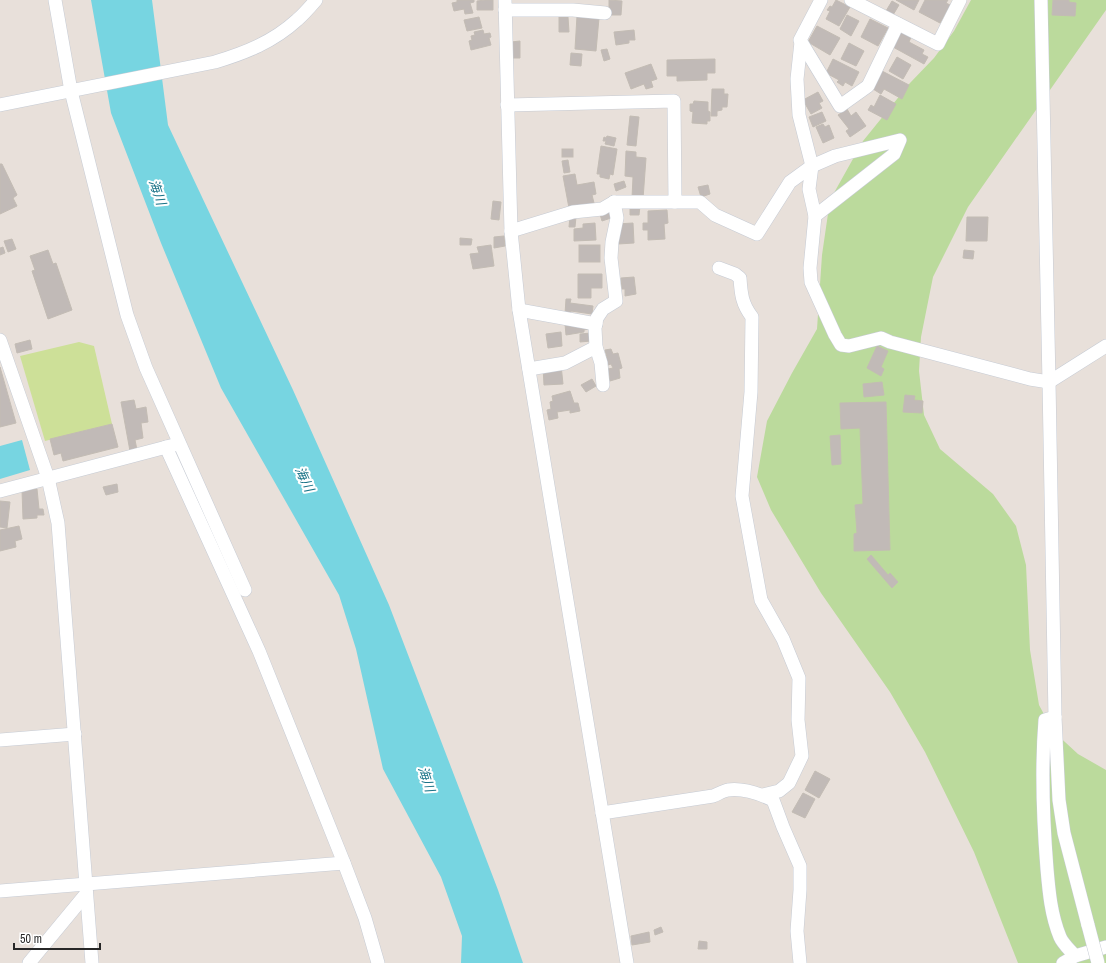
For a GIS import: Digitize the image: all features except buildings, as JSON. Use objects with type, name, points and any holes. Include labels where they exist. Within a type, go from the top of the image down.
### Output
[{"type":"street","points":[[55,0],[71,91],[127,315],[173,445],[259,652],[344,863],[365,918],[378,963]]},
{"type":"street","points":[[0,105],[215,62],[257,47],[278,35],[298,20],[316,0]]},
{"type":"street","points":[[821,0],[800,40],[797,80],[799,115],[812,166],[809,189],[815,216],[810,268],[811,282],[841,345],[849,346],[881,338],[890,342],[1016,375],[1049,382],[1106,346]]},
{"type":"street","points":[[851,0],[938,44],[960,0]]},
{"type":"street","points":[[1041,0],[1055,717],[1059,800],[1064,833],[1098,963]]},
{"type":"street","points":[[605,13],[505,5],[511,230],[519,310],[627,963]]},
{"type":"street","points":[[801,42],[840,106],[868,86],[898,24]]},
{"type":"street","points":[[508,105],[674,101],[676,202]]},
{"type":"street","points":[[511,230],[573,212],[602,209],[614,202],[700,202],[715,215],[757,234],[790,182],[812,166],[835,156],[900,140],[894,154],[815,216]]},
{"type":"street","points":[[602,386],[601,363],[596,347],[596,318],[603,309],[616,301],[611,258],[612,242],[617,218],[614,202]]},
{"type":"street","points":[[719,268],[735,274],[740,278],[741,295],[746,309],[752,317],[752,392],[742,496],[761,600],[783,639],[799,678],[798,720],[802,756],[789,782],[779,791],[763,795]]},
{"type":"street","points":[[519,310],[596,324]]},
{"type":"street","points":[[0,340],[48,478],[58,523],[92,963]]},
{"type":"street","points":[[529,369],[565,363],[596,347]]},
{"type":"street","points":[[0,491],[173,445]]},
{"type":"street","points":[[173,445],[245,590]]},
{"type":"street","points":[[1055,717],[1045,720],[1043,748],[1043,804],[1046,852],[1051,908],[1061,938],[1075,956]]},
{"type":"street","points":[[0,740],[75,734]]},
{"type":"street","points":[[602,813],[713,796],[728,790],[740,790],[763,795],[772,800],[800,866],[797,931],[800,963]]},
{"type":"street","points":[[0,891],[86,889],[344,863]]},
{"type":"street","points":[[29,963],[86,889]]},
{"type":"street","points":[[1063,963],[1075,956],[1106,947]]},
{"type":"green space","points":[[971,0],[1106,0],[1106,10],[968,207],[933,277],[921,337],[919,371],[924,415],[940,449],[993,494],[1016,526],[1026,565],[1030,650],[1039,705],[1053,731],[1078,754],[1106,770],[1106,963],[1018,963],[974,852],[925,752],[890,692],[821,593],[771,510],[757,477],[767,421],[817,329],[822,255],[830,200],[863,141],[910,83],[934,58],[954,31]]},
{"type":"green space","points":[[79,342],[94,346],[112,424],[45,441],[20,356]]},
{"type":"water","name":"海川","points":[[91,0],[152,0],[168,125],[293,390],[389,605],[498,890],[523,963],[461,963],[462,936],[441,877],[383,769],[356,649],[339,595],[221,388],[161,243],[111,113]]},
{"type":"water","points":[[22,440],[30,470],[0,479],[0,446]]}]
